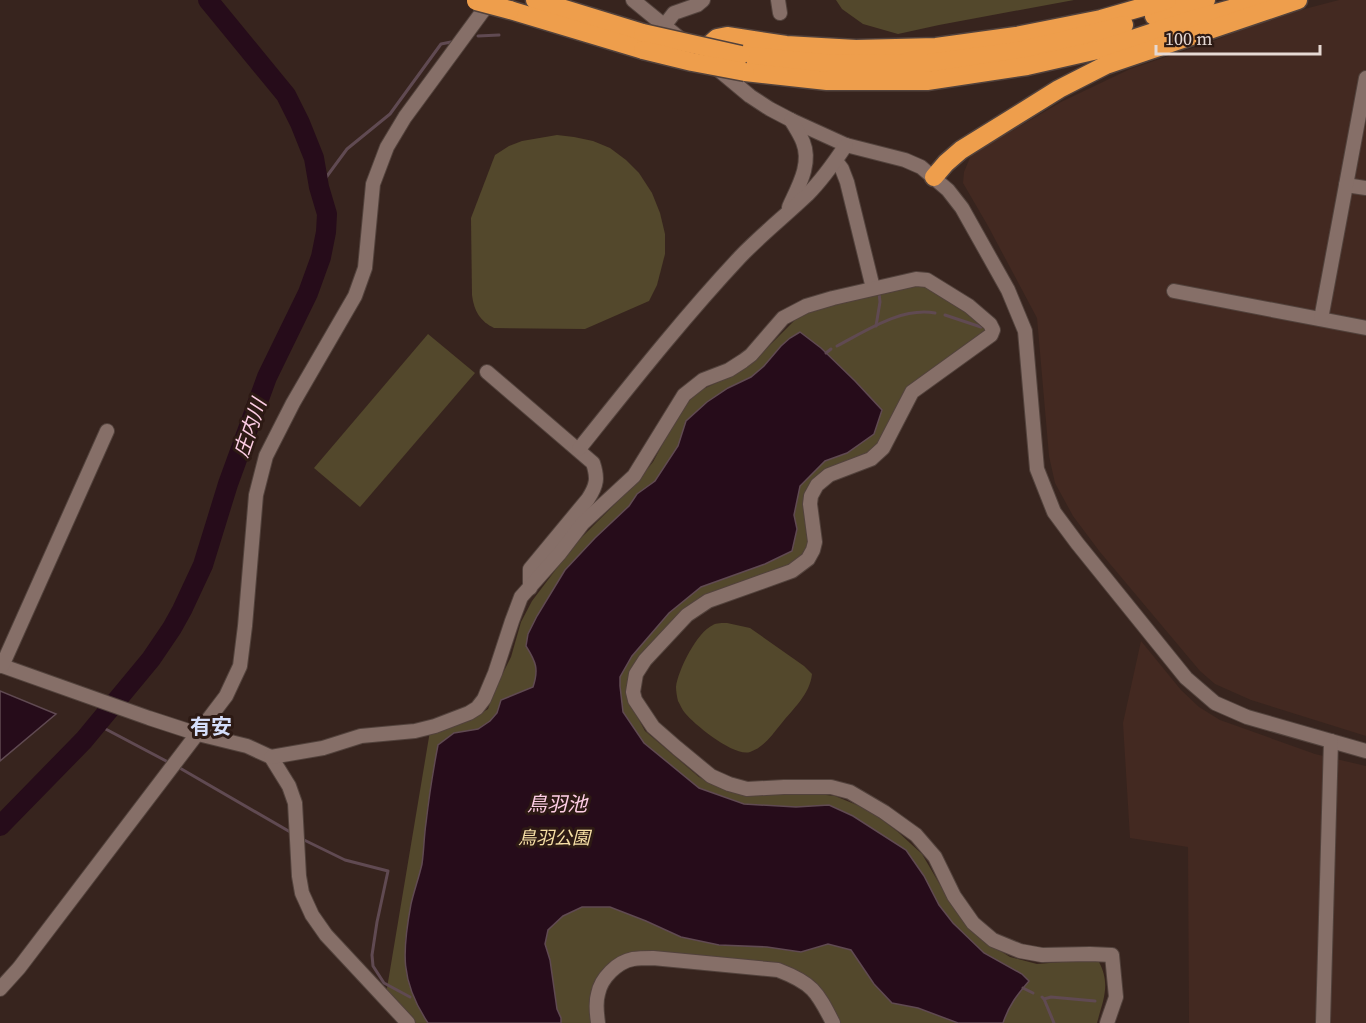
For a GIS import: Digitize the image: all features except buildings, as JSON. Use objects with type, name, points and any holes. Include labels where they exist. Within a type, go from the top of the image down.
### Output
[{"type":"highway","points":[[479,0],[510,10],[643,42]]},
{"type":"highway","points":[[535,0],[692,62],[743,64],[929,63],[1018,51],[1099,32],[1206,0]]},
{"type":"highway","points":[[699,54],[717,38],[727,36],[786,45],[856,50],[936,46],[1027,34],[1101,19],[1167,0]]},
{"type":"highway","points":[[743,64],[827,81],[927,81],[1027,66],[1102,48],[1263,0]]},
{"type":"highway","points":[[934,177],[946,162],[961,150],[1059,89],[1106,64],[1298,0]]},
{"type":"street","points":[[0,989],[226,696],[240,666],[256,495],[266,456],[355,296],[365,268],[373,184],[387,147],[479,0]]},
{"type":"street","points":[[633,0],[770,110],[846,145],[905,160],[921,167],[948,190],[962,208],[1008,290],[1025,331],[1036,469],[1054,512],[1077,543],[1186,678],[1215,703],[1247,717],[1366,751]]},
{"type":"street","points":[[664,26],[674,14],[698,5],[703,0]]},
{"type":"street","points":[[1321,319],[1366,78]]},
{"type":"street","points":[[785,214],[798,188],[807,157],[803,142],[791,120]]},
{"type":"street","points":[[579,449],[655,353],[722,276],[742,254],[807,195],[830,170],[846,145]]},
{"type":"street","points":[[836,160],[847,182],[873,288]]},
{"type":"street","points":[[1346,185],[1366,189]]},
{"type":"street","points":[[271,757],[323,748],[361,736],[435,726],[477,708],[484,699],[495,673],[521,597],[583,523],[634,476],[684,395],[703,380],[729,370],[743,361],[783,318],[806,306],[873,288],[916,279],[927,280],[969,306],[990,324],[993,330],[991,335],[912,392],[883,448],[870,459],[829,475],[817,485],[810,504],[815,542],[808,559],[792,571],[708,602],[687,615],[645,660],[636,674],[634,700],[653,727],[711,776],[747,789],[831,787],[850,792],[884,812],[916,835],[935,857],[954,896],[973,923],[993,940],[1020,951],[1042,955],[1112,955],[1116,997],[1107,1023]]},
{"type":"street","points":[[1174,291],[1366,328]]},
{"type":"street","points":[[487,372],[579,449],[594,463],[597,474],[596,487],[588,499],[530,569],[530,588]]},
{"type":"street","points":[[107,431],[1,666],[198,734],[247,746],[271,757],[289,786],[295,803],[299,876],[302,893],[312,915],[326,935],[408,1023]]},
{"type":"street","points":[[1323,1023],[1331,741]]},
{"type":"street","points":[[598,1023],[597,994],[609,974],[620,964],[633,959],[653,958],[778,970],[795,976],[813,988],[833,1023]]},
{"type":"shaded area","points":[[1339,0],[1366,0],[1366,736],[1251,700],[1215,684],[1200,671],[1100,552],[1073,516],[1055,483],[1049,456],[1037,318],[963,183],[964,172],[971,155],[1061,102],[1130,69],[1216,40],[1270,18]]},
{"type":"shaded area","points":[[1141,641],[1181,690],[1199,707],[1220,720],[1315,754],[1366,766],[1366,1023],[1189,1023],[1188,847],[1130,838],[1123,723]]},
{"type":"green space","points":[[836,0],[1074,0],[898,34],[863,24],[842,9]]},
{"type":"green space","points":[[557,135],[593,141],[610,148],[639,173],[652,193],[665,234],[665,254],[657,285],[649,301],[585,329],[494,328],[481,319],[473,301],[471,218],[495,155],[522,141]]},
{"type":"green space","name":"鳥羽池","points":[[912,286],[929,288],[947,298],[967,311],[986,330],[914,384],[876,449],[822,475],[807,528],[807,546],[799,561],[704,597],[629,678],[627,698],[645,731],[699,777],[729,791],[772,795],[835,796],[869,810],[922,854],[956,912],[978,937],[1010,957],[1037,964],[1074,961],[1099,962],[1103,970],[1105,985],[1097,1023],[840,1023],[788,971],[616,962],[593,1023],[413,1023],[386,994],[430,731],[475,717],[488,709],[511,657],[521,622],[532,601],[575,544],[635,484],[653,462],[684,404],[701,390],[727,378],[754,361],[800,315],[822,307]]},
{"type":"green space","points":[[428,334],[475,373],[360,507],[314,468]]},
{"type":"green space","points":[[727,623],[750,628],[812,674],[808,688],[796,707],[767,740],[750,752],[734,750],[706,732],[684,712],[677,696],[676,687],[680,671],[695,643],[713,625]]},
{"type":"water","name":"鳥羽池","points":[[800,332],[821,348],[882,410],[874,434],[847,453],[825,461],[800,486],[794,515],[797,529],[792,551],[765,564],[701,587],[669,613],[632,656],[620,677],[623,712],[644,743],[699,788],[744,804],[796,807],[829,805],[853,816],[906,850],[924,876],[939,905],[953,923],[984,953],[1022,974],[1029,981],[1014,1000],[1003,1023],[958,1023],[918,1008],[892,1003],[874,984],[851,950],[828,944],[801,952],[767,947],[719,945],[681,937],[610,907],[582,907],[563,916],[548,930],[545,944],[561,1023],[428,1023],[412,993],[405,952],[411,904],[422,864],[428,803],[438,745],[454,733],[478,729],[497,713],[501,700],[533,687],[536,670],[526,646],[528,634],[565,570],[629,506],[637,494],[655,481],[678,446],[686,421],[707,402],[751,377],[781,346]]},
{"type":"water","points":[[0,691],[56,714],[0,761]]},
{"type":"waterway","name":"庄内川","points":[[0,826],[84,740],[151,659],[172,628],[203,565],[228,484],[267,377],[308,293],[321,257],[327,214],[314,158],[300,123],[286,95],[208,0]]},
{"type":"waterway","points":[[478,36],[499,35]]},
{"type":"waterway","points":[[319,187],[347,149],[390,114],[441,44],[451,42]]},
{"type":"waterway","points":[[876,326],[880,302],[879,293]]},
{"type":"waterway","points":[[837,346],[872,327],[897,317],[922,312],[935,313]]},
{"type":"waterway","points":[[945,315],[981,327]]},
{"type":"waterway","points":[[826,353],[831,349]]},
{"type":"waterway","points":[[98,725],[170,763]]},
{"type":"waterway","points":[[178,767],[292,833]]},
{"type":"waterway","points":[[300,838],[345,860],[388,871],[377,922],[372,955],[373,966],[384,983],[410,997]]},
{"type":"waterway","points":[[1023,988],[1033,993]]},
{"type":"waterway","points":[[1042,997],[1054,1023]]},
{"type":"waterway","points":[[1044,999],[1051,997],[1095,1001]]},
{"type":"district","name":"有安","points":[[211,726]]},
{"type":"park label","name":"鳥羽公園","points":[[554,837]]}]
